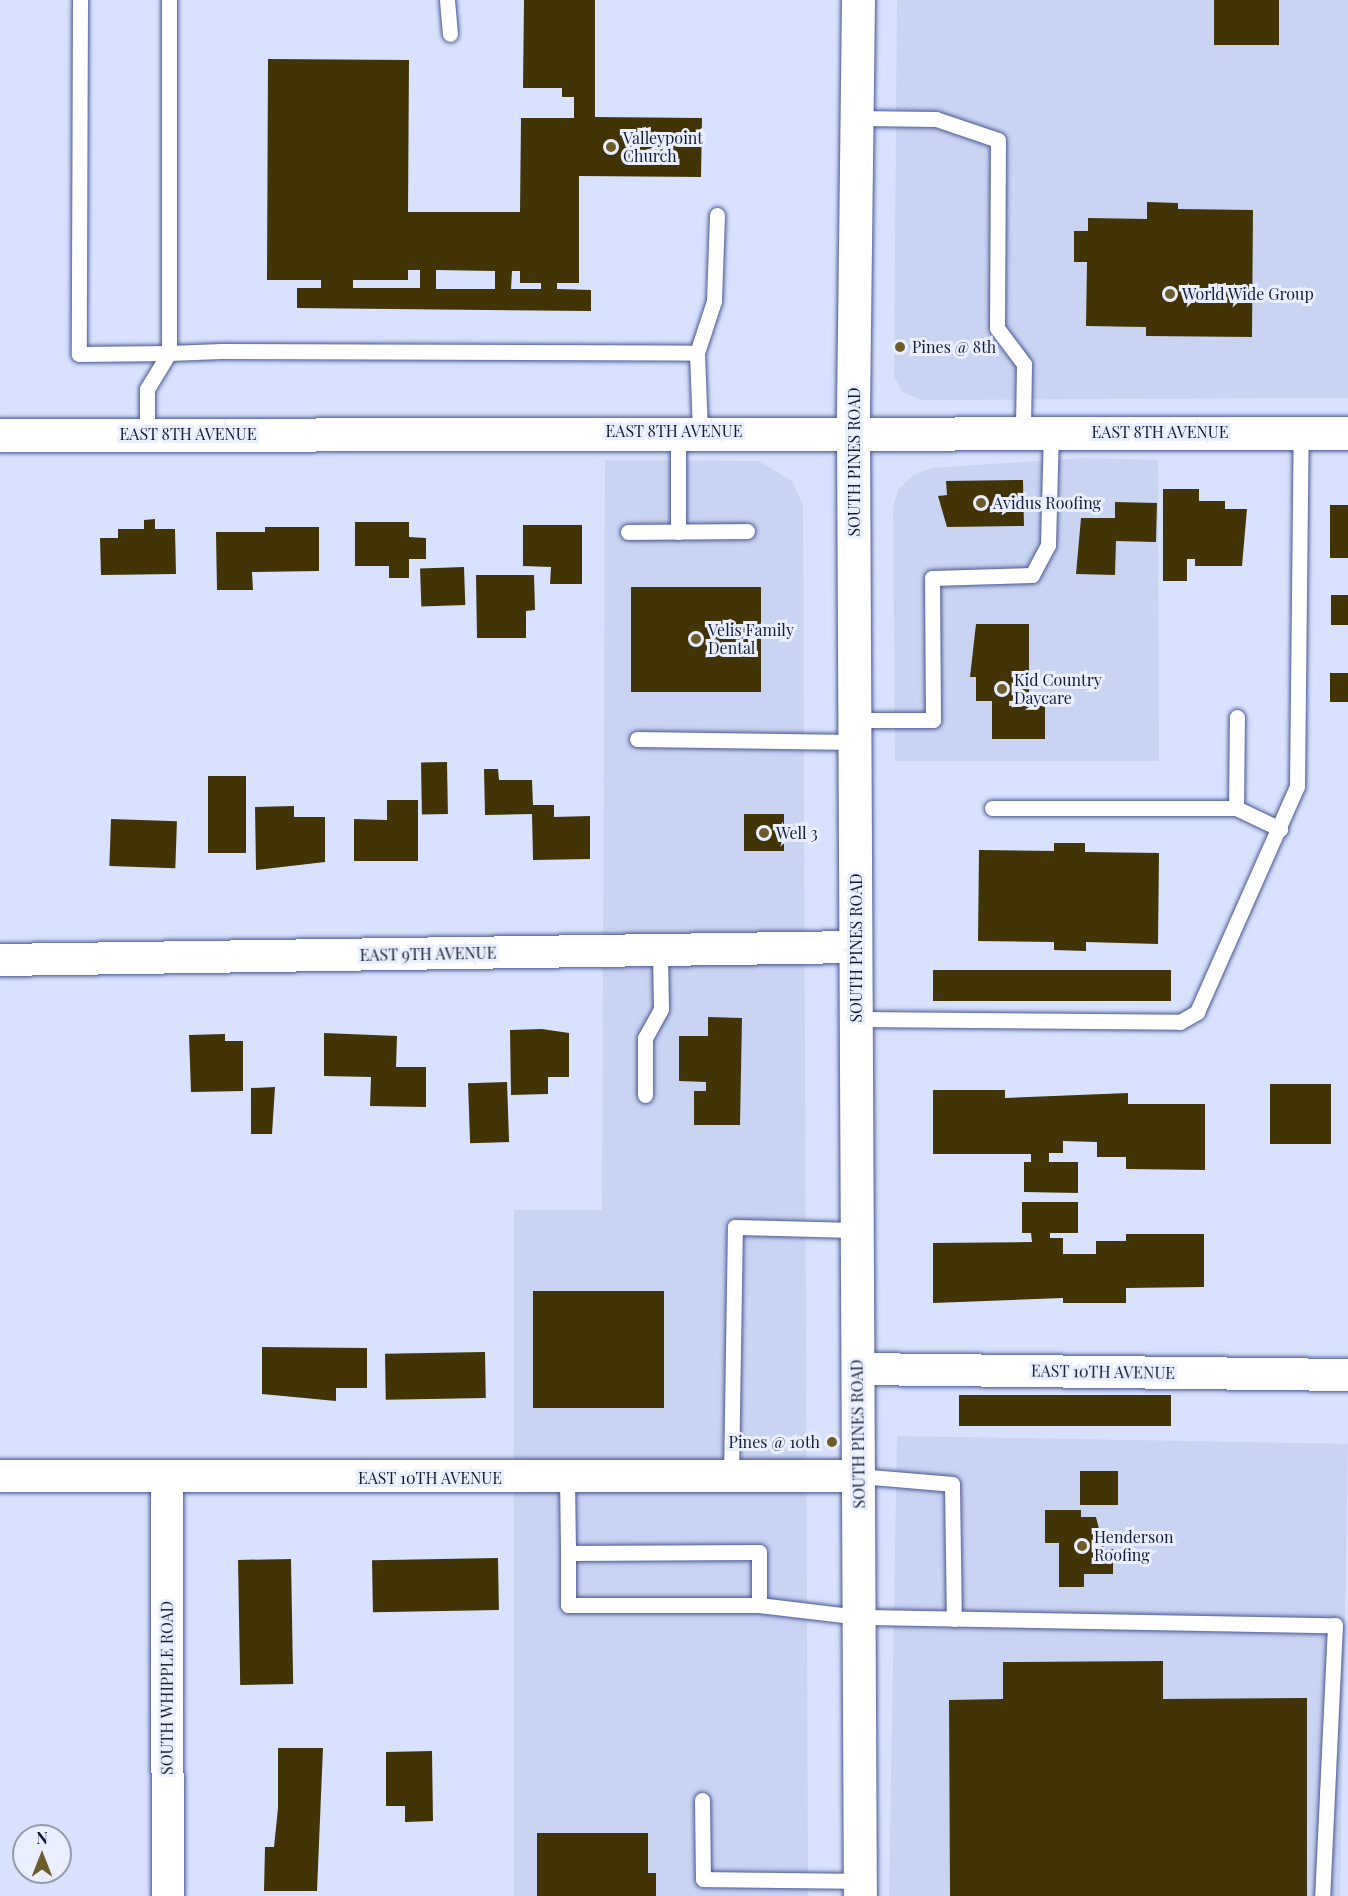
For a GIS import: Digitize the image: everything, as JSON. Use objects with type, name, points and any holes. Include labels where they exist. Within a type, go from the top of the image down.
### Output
[{"type":"main road","name":"SOUTH PINES ROAD","points":[[858,0],[853,431],[860,1888]]},
{"type":"main road","name":"EAST 8TH AVENUE","points":[[0,435],[689,431],[1348,433]]},
{"type":"street","name":"EAST 9TH AVENUE","points":[[0,960],[856,947]]},
{"type":"street","name":"EAST 10TH AVENUE","points":[[858,1369],[1348,1375]]},
{"type":"street","name":"EAST 10TH AVENUE","points":[[0,1476],[167,1480],[859,1476]]},
{"type":"street","name":"SOUTH WHIPPLE ROAD","points":[[167,1480],[168,1896]]},
{"type":"lane","points":[[80,0],[79,354],[697,353]]},
{"type":"lane","points":[[147,434],[147,389],[169,353],[169,0]]},
{"type":"lane","points":[[447,0],[450,34]]},
{"type":"lane","points":[[637,739],[855,731],[933,720],[932,578],[1032,576],[1048,545],[1037,432],[1024,364],[997,328],[998,140],[936,119],[856,118]]},
{"type":"lane","points":[[678,532],[697,353],[710,328],[714,301],[717,215]]},
{"type":"lane","points":[[857,1019],[1190,1019],[1280,829],[1300,768],[1301,433]]},
{"type":"lane","points":[[628,532],[747,531]]},
{"type":"lane","points":[[1236,808],[1237,717]]},
{"type":"lane","points":[[992,808],[1236,808],[1280,829]]},
{"type":"lane","points":[[645,1095],[645,1038],[661,1009],[660,950]]},
{"type":"lane","points":[[731,1477],[735,1227],[857,1230]]},
{"type":"lane","points":[[859,1476],[952,1484],[954,1618]]},
{"type":"lane","points":[[567,1478],[568,1605],[759,1605],[860,1617],[1335,1624],[1322,1896]]},
{"type":"lane","points":[[568,1553],[759,1552],[759,1605]]},
{"type":"lane","points":[[702,1800],[703,1879],[860,1888]]},
{"type":"shaded area","points":[[897,0],[1348,0],[1348,398],[922,400],[902,392],[894,376]]},
{"type":"shaded area","points":[[1084,458],[1158,460],[1159,761],[895,761],[893,507],[898,490],[913,475],[932,468]]},
{"type":"shaded area","points":[[605,460],[759,461],[792,481],[803,505],[808,1896],[514,1896],[514,1210],[602,1210]]},
{"type":"shaded area","points":[[897,1436],[1348,1444],[1340,1896],[889,1896]]},
{"type":"building","name":"Valleypoint Church","points":[[524,0],[595,0],[595,117],[702,118],[701,177],[579,176],[579,283],[557,283],[557,289],[591,290],[591,311],[297,308],[297,288],[321,288],[321,280],[267,280],[268,59],[409,60],[408,212],[520,212],[521,118],[574,118],[574,97],[562,97],[562,88],[523,88]],"holes":[[[408,270],[420,270],[420,288],[353,288],[353,280],[408,280]],[[436,270],[495,271],[495,289],[436,289]],[[512,271],[520,271],[520,283],[541,283],[541,289],[511,289]]]},
{"type":"building","points":[[1214,0],[1279,0],[1279,45],[1214,45]]},
{"type":"building","name":"World Wide Group","points":[[1147,202],[1178,203],[1178,209],[1253,210],[1252,337],[1146,336],[1146,327],[1086,326],[1087,262],[1074,262],[1074,231],[1088,231],[1088,218],[1147,219]]},
{"type":"building","name":"Avidus Roofing","points":[[1023,480],[1024,526],[947,527],[938,496],[947,495],[946,481]]},
{"type":"building","points":[[1163,489],[1199,489],[1199,501],[1225,501],[1225,509],[1247,509],[1242,566],[1195,566],[1195,559],[1187,559],[1187,581],[1163,581]]},
{"type":"building","points":[[1115,502],[1157,503],[1156,542],[1116,541],[1115,575],[1076,574],[1081,518],[1115,518]]},
{"type":"building","points":[[1330,505],[1348,505],[1348,558],[1330,558]]},
{"type":"building","points":[[155,519],[155,529],[175,529],[176,574],[101,575],[100,538],[118,538],[118,529],[144,529],[144,520]]},
{"type":"building","points":[[355,522],[409,522],[409,537],[426,538],[426,559],[409,559],[409,578],[389,578],[389,566],[355,566]]},
{"type":"building","points":[[523,525],[582,525],[582,584],[550,584],[551,567],[523,566]]},
{"type":"building","points":[[265,527],[319,527],[319,571],[252,572],[253,590],[217,590],[216,532],[265,532]]},
{"type":"building","points":[[464,567],[465,605],[421,607],[420,569]]},
{"type":"building","points":[[476,575],[534,575],[535,610],[526,611],[526,638],[477,638]]},
{"type":"building","name":"Velis Family Dental","points":[[631,587],[761,587],[761,692],[631,692]]},
{"type":"building","points":[[1331,595],[1348,595],[1348,625],[1331,625]]},
{"type":"building","name":"Kid Country Daycare","points":[[976,624],[1029,624],[1029,701],[1009,701],[1009,706],[1045,706],[1045,739],[992,739],[992,701],[976,701],[976,677],[970,677]]},
{"type":"building","points":[[1330,673],[1348,673],[1348,702],[1330,702]]},
{"type":"building","points":[[421,762],[447,762],[448,814],[422,814]]},
{"type":"building","points":[[484,769],[498,769],[499,780],[532,780],[533,805],[554,805],[554,817],[590,816],[590,859],[533,860],[532,814],[485,815]]},
{"type":"building","points":[[208,776],[246,776],[246,853],[208,853]]},
{"type":"building","points":[[387,800],[418,800],[418,861],[354,861],[354,819],[387,820]]},
{"type":"building","points":[[294,806],[294,817],[325,817],[325,862],[256,870],[255,807]]},
{"type":"building","name":"Well 3","points":[[744,814],[784,814],[784,851],[744,851]]},
{"type":"building","points":[[111,819],[177,821],[175,868],[109,866]]},
{"type":"building","points":[[1054,843],[1085,843],[1085,852],[1159,853],[1158,944],[1086,942],[1086,951],[1054,950],[1054,942],[978,941],[979,850],[1054,851]]},
{"type":"building","points":[[933,970],[1171,970],[1171,1001],[933,1001]]},
{"type":"building","points":[[708,1017],[742,1018],[740,1125],[694,1125],[694,1091],[706,1091],[706,1082],[679,1081],[679,1036],[708,1036]]},
{"type":"building","points":[[542,1029],[569,1033],[569,1077],[548,1077],[548,1094],[511,1095],[510,1030]]},
{"type":"building","points":[[324,1033],[397,1036],[396,1067],[426,1067],[426,1107],[370,1106],[371,1077],[324,1076]]},
{"type":"building","points":[[225,1034],[225,1041],[243,1041],[243,1091],[191,1092],[189,1035]]},
{"type":"building","points":[[507,1082],[509,1142],[470,1143],[468,1083]]},
{"type":"building","points":[[1270,1084],[1331,1084],[1331,1144],[1270,1144]]},
{"type":"building","points":[[275,1087],[272,1134],[251,1134],[251,1088]]},
{"type":"building","points":[[933,1090],[1005,1090],[1005,1098],[1128,1093],[1128,1104],[1205,1104],[1205,1170],[1126,1169],[1126,1157],[1097,1157],[1097,1142],[1063,1141],[1063,1153],[1049,1153],[1049,1162],[1078,1162],[1078,1193],[1024,1192],[1024,1162],[1031,1162],[1031,1154],[933,1154]]},
{"type":"building","points":[[1022,1202],[1078,1202],[1078,1233],[1050,1233],[1050,1238],[1063,1238],[1063,1254],[1096,1254],[1096,1241],[1126,1241],[1126,1234],[1204,1234],[1204,1287],[1126,1288],[1126,1303],[1063,1303],[1063,1298],[933,1303],[933,1243],[1032,1242],[1031,1233],[1022,1233]]},
{"type":"building","points":[[533,1291],[664,1291],[664,1408],[533,1408]]},
{"type":"building","points":[[262,1347],[367,1348],[367,1388],[336,1388],[336,1401],[262,1394]]},
{"type":"building","points":[[485,1352],[486,1398],[386,1400],[385,1354]]},
{"type":"building","points":[[959,1395],[1171,1395],[1171,1426],[959,1426]]},
{"type":"building","points":[[1080,1471],[1118,1471],[1118,1505],[1080,1505]]},
{"type":"building","name":"Henderson Roofing","points":[[1045,1510],[1081,1510],[1081,1517],[1096,1517],[1104,1549],[1113,1549],[1113,1574],[1084,1574],[1084,1587],[1059,1587],[1059,1543],[1045,1543]]},
{"type":"building","points":[[498,1558],[499,1610],[373,1612],[372,1560]]},
{"type":"building","points":[[291,1559],[293,1684],[240,1685],[238,1560]]},
{"type":"building","points":[[1163,1661],[1163,1699],[1307,1698],[1307,1896],[950,1896],[949,1700],[1003,1699],[1003,1662]]},
{"type":"building","points":[[278,1748],[323,1748],[317,1891],[264,1891],[265,1847],[274,1847],[278,1808]]},
{"type":"building","points":[[432,1751],[433,1821],[405,1822],[405,1806],[386,1806],[386,1752]]},
{"type":"building","points":[[537,1833],[648,1833],[648,1873],[656,1873],[656,1896],[537,1896]]},
{"type":"place","name":"Valleypoint Church","points":[[611,147]]},
{"type":"place","name":"World Wide Group","points":[[1170,294]]},
{"type":"place","name":"Pines @ 8th","points":[[900,347]]},
{"type":"place","name":"Avidus Roofing","points":[[981,503]]},
{"type":"place","name":"Velis Family Dental","points":[[696,639]]},
{"type":"place","name":"Kid Country Daycare","points":[[1002,689]]},
{"type":"place","name":"Well 3","points":[[764,833]]},
{"type":"place","name":"Pines @ 10th","points":[[832,1442]]},
{"type":"place","name":"Henderson Roofing","points":[[1082,1546]]}]
